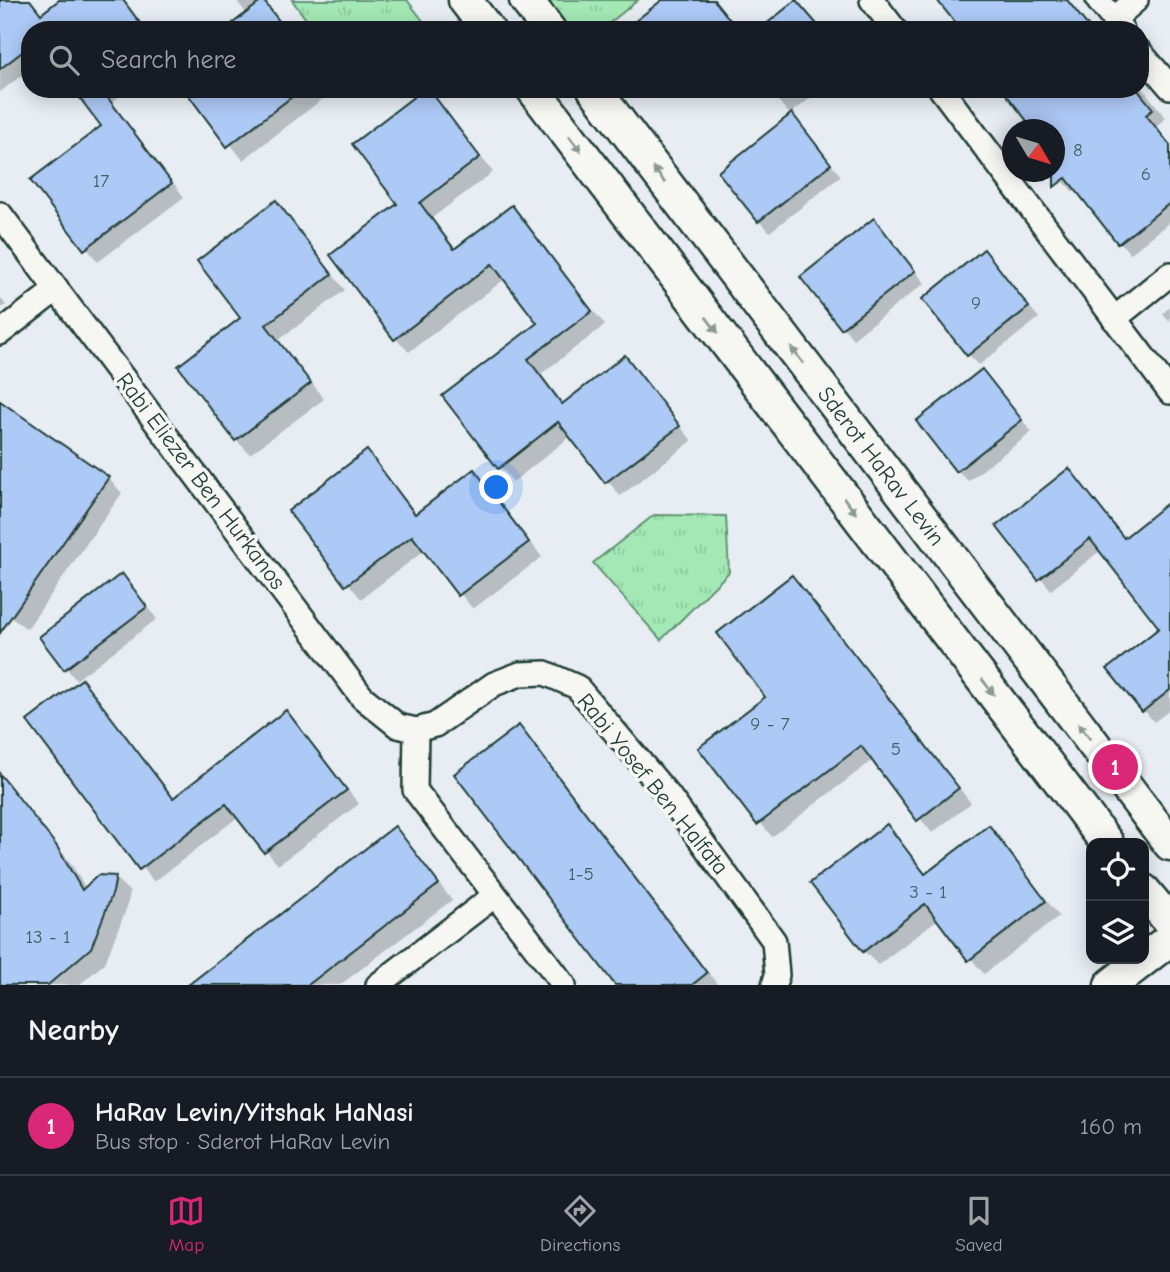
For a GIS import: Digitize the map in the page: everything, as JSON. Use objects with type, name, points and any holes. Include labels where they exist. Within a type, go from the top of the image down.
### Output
[{"type":"main road","points":[[465,0],[481,21]]},
{"type":"main road","points":[[526,0],[542,21]]},
{"type":"main road","points":[[540,98],[1103,838]]},
{"type":"main road","name":"Sderot HaRav Levin","points":[[601,98],[1170,844]]},
{"type":"main road","points":[[1149,897],[1170,922]]},
{"type":"main road","points":[[1120,973],[1170,939]]},
{"type":"street","points":[[872,0],[888,21]]},
{"type":"street","points":[[1098,0],[1114,21]]},
{"type":"street","points":[[1120,21],[1136,0]]},
{"type":"street","points":[[1149,63],[1170,88]]},
{"type":"street","points":[[948,98],[1170,392]]},
{"type":"street","name":"Rabi Eliezer Ben Hurkanos","points":[[0,214],[362,697],[398,726],[416,730]]},
{"type":"street","points":[[1114,319],[1170,274]]},
{"type":"street","points":[[0,333],[57,289]]},
{"type":"street","name":"Rabi Yosef Ben Halfata","points":[[416,730],[435,725],[494,684],[520,674],[545,673],[577,687],[668,795],[774,941],[777,975],[774,985]]},
{"type":"street","points":[[416,730],[415,790],[565,985]]},
{"type":"street","points":[[378,985],[494,896]]},
{"type":"green space","points":[[292,0],[407,0],[423,21],[307,21]]},
{"type":"green space","points":[[547,0],[638,0],[612,21],[562,21]]},
{"type":"green space","points":[[654,515],[726,516],[729,572],[661,640],[593,563]]},
{"type":"building","points":[[0,0],[30,0],[41,14],[59,0],[123,0],[138,21],[21,21],[21,53],[0,69]]},
{"type":"building","points":[[263,0],[279,21],[236,21]]},
{"type":"building","points":[[662,0],[714,0],[731,21],[635,21]]},
{"type":"building","points":[[796,0],[814,21],[770,21]]},
{"type":"building","points":[[937,0],[1067,0],[1084,21],[954,21]]},
{"type":"building","points":[[80,98],[108,98],[172,183],[84,250],[30,180],[101,126]]},
{"type":"building","points":[[191,98],[290,98],[227,147]]},
{"type":"building","points":[[412,98],[436,98],[480,157],[420,203],[454,249],[512,205],[592,311],[528,359],[562,404],[625,355],[680,426],[605,483],[558,422],[498,469],[442,396],[537,323],[492,264],[394,340],[330,255],[397,204],[352,144]]},
{"type":"building","points":[[1009,98],[1144,98],[1153,109],[1146,115],[1170,145],[1170,203],[1118,244],[1066,178],[1065,119],[1025,119]]},
{"type":"building","points":[[792,113],[831,164],[758,222],[718,172]]},
{"type":"building","points":[[276,200],[332,274],[266,325],[311,383],[235,441],[178,366],[240,318],[197,261]]},
{"type":"building","points":[[874,218],[915,271],[841,329],[800,277]]},
{"type":"building","points":[[984,249],[1029,307],[967,356],[922,299]]},
{"type":"building","points":[[982,369],[1022,420],[956,472],[916,421]]},
{"type":"building","points":[[0,401],[109,477],[0,633]]},
{"type":"building","points":[[367,450],[415,514],[474,469],[529,542],[458,596],[412,536],[345,586],[288,511]]},
{"type":"building","points":[[1069,468],[1124,538],[1170,501],[1170,690],[1142,712],[1107,669],[1159,628],[1090,539],[1038,580],[996,526]]},
{"type":"building","points":[[122,573],[147,607],[64,670],[39,637]]},
{"type":"building","points":[[792,575],[959,788],[917,821],[861,746],[757,825],[698,748],[765,697],[717,633]]},
{"type":"building","points":[[82,679],[173,798],[286,710],[347,790],[264,853],[226,804],[139,870],[27,721]]},
{"type":"building","points":[[519,725],[707,973],[692,985],[615,985],[454,774]]},
{"type":"building","points":[[0,774],[56,845],[82,890],[98,875],[116,876],[113,892],[91,948],[48,985],[0,985]]},
{"type":"building","points":[[887,824],[925,874],[989,825],[1046,901],[968,961],[925,904],[863,952],[810,883]]},
{"type":"building","points":[[395,826],[439,884],[308,985],[188,985]]},
{"type":"place","name":"HaRav Levin/Yitshak HaNasi","points":[[1115,767]]}]
